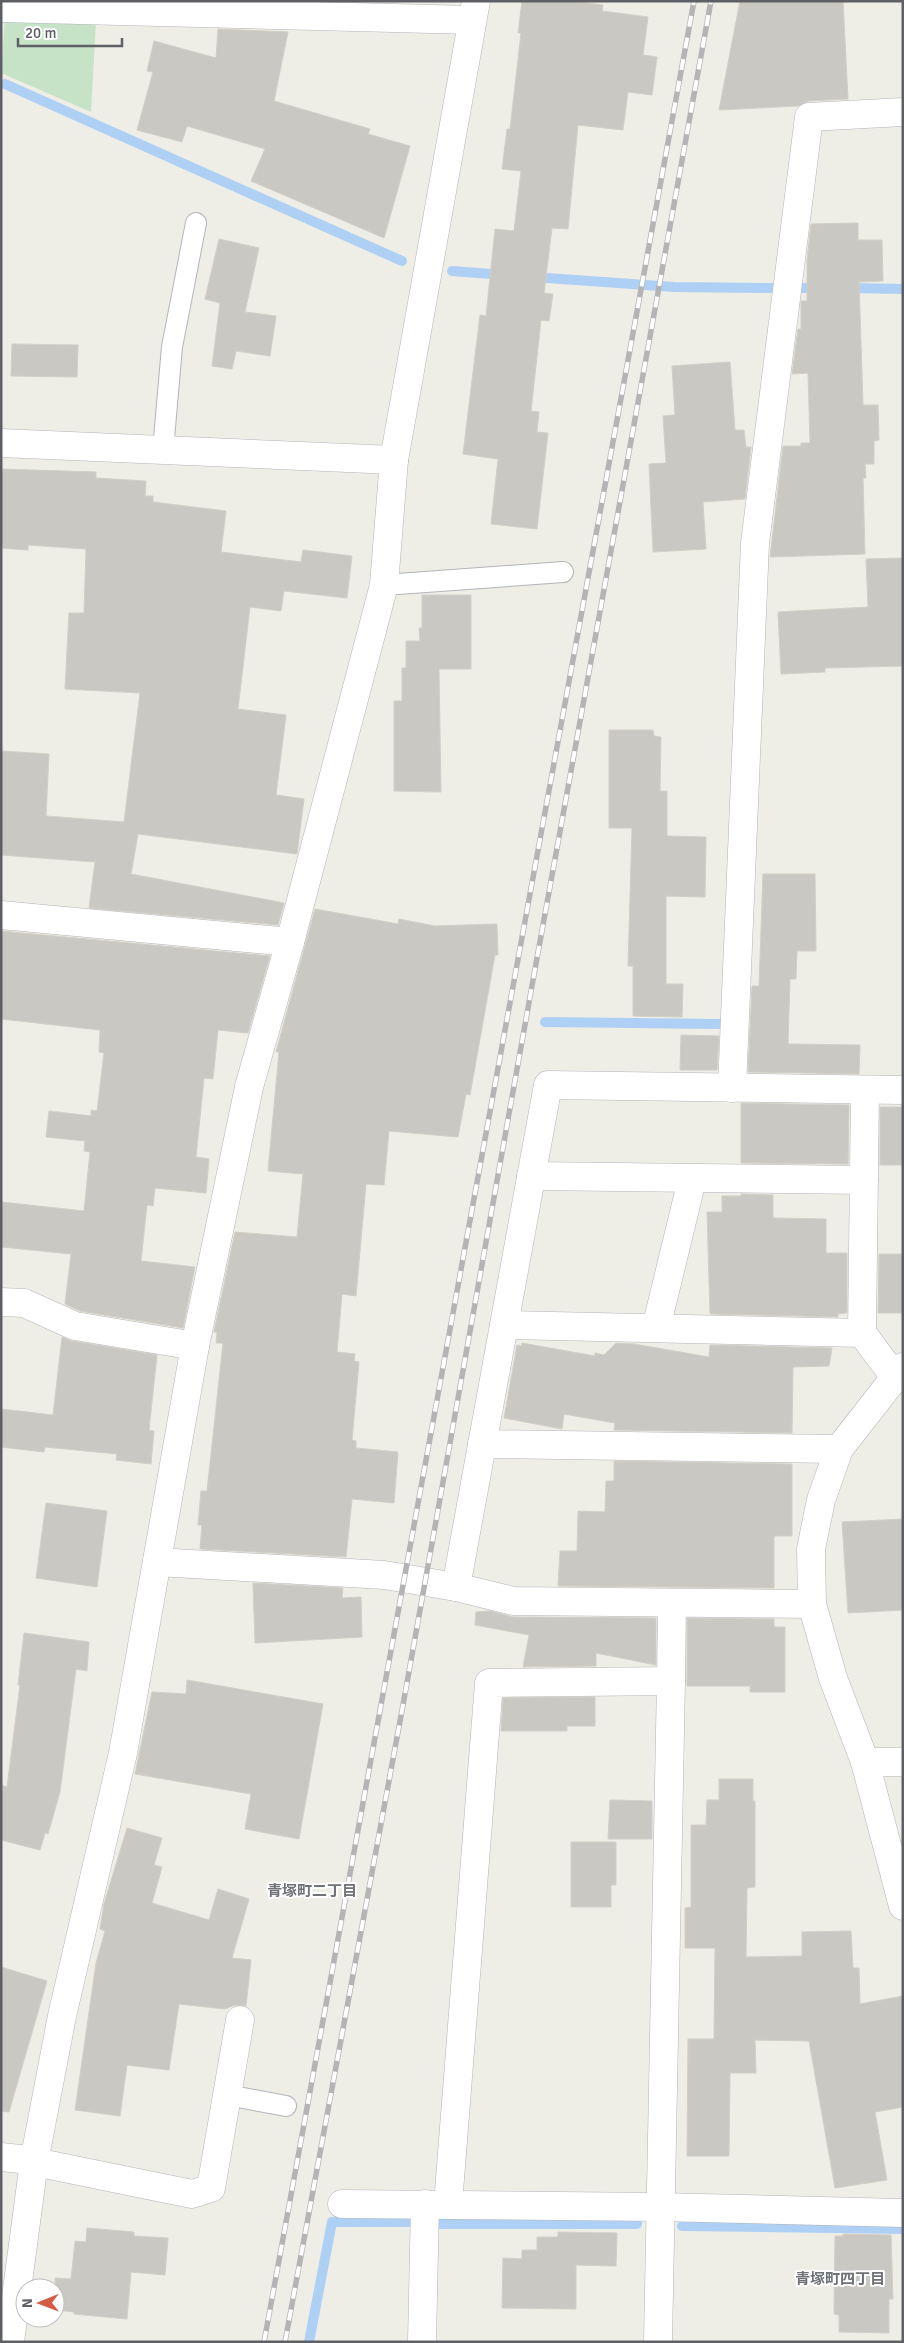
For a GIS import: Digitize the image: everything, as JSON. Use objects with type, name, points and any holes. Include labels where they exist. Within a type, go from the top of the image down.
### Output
[{"type":"street","points":[[1,8],[474,10],[394,460],[384,584],[290,942],[249,1087],[195,1346],[123,1753],[62,2016],[34,2162],[10,2342]]},
{"type":"street","points":[[732,1088],[755,543],[809,117],[903,112]]},
{"type":"street","points":[[1,443],[394,460]]},
{"type":"street","points":[[1,914],[290,942]]},
{"type":"street","points":[[456,1587],[548,1085],[903,1090]]},
{"type":"street","points":[[865,1090],[862,1333],[894,1385],[839,1449],[821,1500],[811,1549],[812,1604],[833,1678],[865,1762],[903,1906]]},
{"type":"street","points":[[531,1176],[692,1180],[864,1180]]},
{"type":"street","points":[[656,1328],[692,1180]]},
{"type":"street","points":[[1,1302],[24,1303],[75,1326],[195,1346]]},
{"type":"street","points":[[504,1325],[862,1333]]},
{"type":"street","points":[[482,1444],[839,1449]]},
{"type":"street","points":[[157,1562],[384,1575],[456,1587],[513,1601],[812,1604]]},
{"type":"street","points":[[658,2342],[672,1603]]},
{"type":"street","points":[[422,2342],[489,1683],[671,1681]]},
{"type":"street","points":[[865,1762],[903,1762]]},
{"type":"street","points":[[1,2157],[192,2194],[210,2188],[240,2020]]},
{"type":"street","points":[[342,2204],[660,2207],[903,2213]]},
{"type":"lane","points":[[163,450],[172,347],[196,223]]},
{"type":"lane","points":[[384,584],[563,572]]},
{"type":"lane","points":[[227,2095],[286,2106]]},
{"type":"green space","points":[[5,19],[96,21],[91,112],[1,73]]},
{"type":"building","points":[[522,1],[571,1],[603,5],[602,11],[648,17],[643,55],[657,57],[652,95],[628,92],[623,130],[578,125],[568,229],[552,228],[544,293],[553,294],[549,321],[541,320],[531,411],[539,412],[537,432],[548,433],[537,529],[491,524],[498,459],[463,454],[480,315],[486,316],[495,229],[514,231],[521,171],[502,169],[507,129],[510,129],[521,33],[518,33]]},
{"type":"building","points":[[740,1],[843,1],[848,99],[808,101],[798,106],[719,110]]},
{"type":"building","points":[[218,29],[288,32],[274,101],[370,129],[368,134],[410,146],[384,238],[251,181],[265,149],[187,126],[182,142],[137,130],[153,72],[147,71],[154,41],[216,58]]},
{"type":"building","points":[[858,223],[858,240],[882,240],[883,281],[859,282],[863,405],[878,405],[879,440],[874,441],[874,464],[865,464],[866,478],[863,478],[865,554],[770,557],[783,446],[801,446],[801,443],[810,443],[808,373],[792,374],[798,329],[801,329],[801,301],[807,301],[807,260],[811,224]]},
{"type":"building","points":[[219,239],[259,248],[245,312],[276,316],[270,356],[236,351],[232,369],[212,366],[220,303],[205,299]]},
{"type":"building","points":[[12,344],[78,345],[77,377],[11,376]]},
{"type":"building","points":[[730,362],[735,430],[744,430],[746,447],[751,447],[745,499],[703,502],[706,549],[653,552],[649,464],[666,463],[663,416],[675,415],[672,366]]},
{"type":"building","points":[[1,469],[96,472],[96,478],[146,481],[145,496],[153,496],[153,502],[226,511],[221,552],[301,562],[303,550],[352,556],[347,598],[284,591],[281,611],[250,607],[238,709],[286,715],[276,795],[304,799],[297,854],[138,834],[131,874],[284,903],[278,925],[89,908],[95,862],[1,855],[1,751],[49,754],[46,816],[124,822],[140,693],[65,689],[69,613],[84,613],[86,549],[28,545],[28,550],[1,548]]},
{"type":"building","points":[[903,558],[903,666],[825,668],[825,672],[781,674],[778,612],[868,607],[866,559]]},
{"type":"building","points":[[422,595],[471,595],[471,669],[439,669],[441,792],[394,791],[394,701],[402,701],[402,668],[406,668],[406,641],[420,641],[419,628],[422,628]]},
{"type":"building","points":[[609,730],[653,730],[654,736],[661,737],[660,791],[667,791],[667,836],[706,837],[705,897],[666,896],[666,984],[683,984],[682,1017],[633,1016],[633,966],[628,966],[632,828],[609,828]]},
{"type":"building","points":[[763,874],[815,874],[816,951],[797,951],[796,979],[790,979],[788,1044],[860,1045],[859,1074],[748,1072],[752,986],[759,986]]},
{"type":"building","points":[[315,909],[398,924],[399,919],[435,926],[497,924],[498,955],[495,955],[470,1095],[466,1094],[458,1137],[389,1131],[384,1185],[366,1184],[356,1296],[342,1294],[337,1352],[355,1354],[354,1361],[359,1362],[352,1440],[356,1441],[356,1448],[398,1452],[394,1503],[352,1499],[346,1557],[200,1549],[202,1525],[198,1525],[201,1491],[207,1491],[223,1343],[216,1343],[217,1332],[214,1332],[235,1232],[297,1237],[303,1174],[268,1171],[279,1052],[276,1052]]},
{"type":"building","points":[[1,931],[270,956],[248,1033],[218,1030],[213,1079],[204,1078],[196,1157],[209,1159],[206,1193],[155,1188],[153,1206],[147,1205],[141,1261],[195,1267],[183,1328],[80,1311],[65,1304],[71,1254],[1,1247],[1,1202],[84,1211],[90,1152],[84,1151],[85,1141],[46,1137],[49,1111],[91,1116],[91,1110],[97,1111],[104,1053],[99,1052],[100,1030],[1,1019]]},
{"type":"building","points":[[681,1035],[719,1036],[717,1070],[680,1070]]},
{"type":"building","points":[[741,1103],[849,1105],[848,1164],[741,1163]]},
{"type":"building","points":[[880,1107],[903,1107],[903,1165],[880,1165]]},
{"type":"building","points":[[741,1194],[773,1195],[773,1218],[826,1219],[826,1253],[847,1253],[847,1313],[838,1314],[838,1317],[710,1314],[707,1212],[722,1212],[722,1196],[741,1196]]},
{"type":"building","points":[[879,1254],[903,1254],[903,1313],[878,1313]]},
{"type":"building","points":[[62,1337],[72,1341],[157,1355],[149,1430],[154,1431],[151,1464],[116,1460],[117,1454],[45,1447],[44,1452],[1,1447],[1,1409],[53,1415]]},
{"type":"building","points":[[522,1343],[595,1356],[595,1353],[604,1355],[616,1343],[634,1344],[709,1357],[710,1345],[832,1348],[829,1366],[793,1367],[792,1433],[614,1430],[615,1423],[564,1414],[562,1429],[504,1418],[517,1345],[521,1346]]},
{"type":"building","points":[[614,1461],[792,1464],[792,1536],[774,1536],[774,1588],[558,1586],[560,1551],[577,1551],[578,1511],[605,1512],[606,1481],[614,1481]]},
{"type":"building","points":[[46,1503],[107,1511],[97,1587],[36,1578]]},
{"type":"building","points":[[903,1519],[903,1610],[848,1613],[842,1522]]},
{"type":"building","points":[[253,1583],[343,1588],[342,1598],[361,1597],[362,1637],[255,1643]]},
{"type":"building","points":[[490,1611],[513,1617],[656,1618],[656,1665],[596,1653],[596,1666],[523,1667],[529,1635],[475,1625],[476,1612]]},
{"type":"building","points":[[687,1618],[774,1619],[774,1627],[785,1627],[785,1692],[750,1692],[750,1686],[687,1686]]},
{"type":"building","points":[[24,1633],[89,1642],[87,1671],[76,1669],[60,1792],[48,1834],[45,1833],[40,1850],[1,1840],[1,1785],[7,1787],[20,1685],[18,1685]]},
{"type":"building","points":[[187,1680],[323,1704],[299,1839],[245,1829],[251,1794],[135,1774],[152,1692],[186,1694]]},
{"type":"building","points":[[595,1697],[595,1726],[567,1726],[567,1731],[501,1731],[503,1698]]},
{"type":"building","points":[[719,1779],[753,1779],[753,1801],[755,1801],[755,1887],[747,1888],[746,1957],[802,1956],[802,1932],[851,1931],[853,1968],[859,1968],[860,2004],[903,1996],[903,2107],[875,2112],[887,2180],[835,2188],[809,2041],[755,2040],[756,2073],[730,2073],[729,2156],[687,2156],[688,2039],[714,2039],[715,1948],[685,1948],[685,1908],[691,1907],[691,1825],[706,1825],[707,1800],[719,1800]]},
{"type":"building","points":[[610,1800],[652,1801],[652,1839],[608,1839]]},
{"type":"building","points":[[127,1828],[162,1838],[154,1865],[162,1867],[152,1903],[209,1920],[218,1889],[249,1899],[232,1958],[251,1960],[246,2006],[235,2005],[225,2009],[179,2004],[169,2070],[127,2065],[120,2116],[75,2110],[96,1963],[105,1931],[100,1929],[104,1904]]},
{"type":"building","points":[[571,1842],[616,1842],[616,1885],[611,1885],[611,1907],[571,1907]]},
{"type":"building","points":[[1,1967],[47,1981],[9,2112],[1,2111]]},
{"type":"building","points":[[87,2228],[134,2232],[134,2236],[168,2238],[165,2275],[131,2272],[127,2319],[74,2314],[74,2312],[65,2311],[65,2279],[71,2279],[75,2241],[86,2242]]},
{"type":"building","points":[[558,2232],[617,2233],[616,2266],[576,2265],[576,2309],[502,2308],[503,2258],[522,2259],[522,2250],[537,2250],[537,2237],[558,2237]]},
{"type":"building","points":[[843,2234],[891,2235],[893,2299],[889,2299],[889,2333],[839,2332],[839,2315],[834,2314],[835,2236],[843,2236]]},
{"type":"waterway","points":[[5,84],[402,261]]},
{"type":"waterway","points":[[452,271],[504,275]]},
{"type":"waterway","points":[[533,277],[674,287],[773,288]]},
{"type":"waterway","points":[[799,288],[821,288]]},
{"type":"waterway","points":[[848,288],[903,289]]},
{"type":"waterway","points":[[545,1022],[721,1024]]},
{"type":"waterway","points":[[309,2342],[332,2222],[412,2222]]},
{"type":"waterway","points":[[438,2224],[637,2224]]},
{"type":"waterway","points":[[682,2226],[903,2229]]},
{"type":"railway","points":[[264,2342],[694,1]]},
{"type":"railway","points":[[285,2342],[403,1705],[711,1]]},
{"type":"district","name":"青塚町二丁目","points":[[312,1891]]},
{"type":"district","name":"青塚町四丁目","points":[[840,2279]]}]
